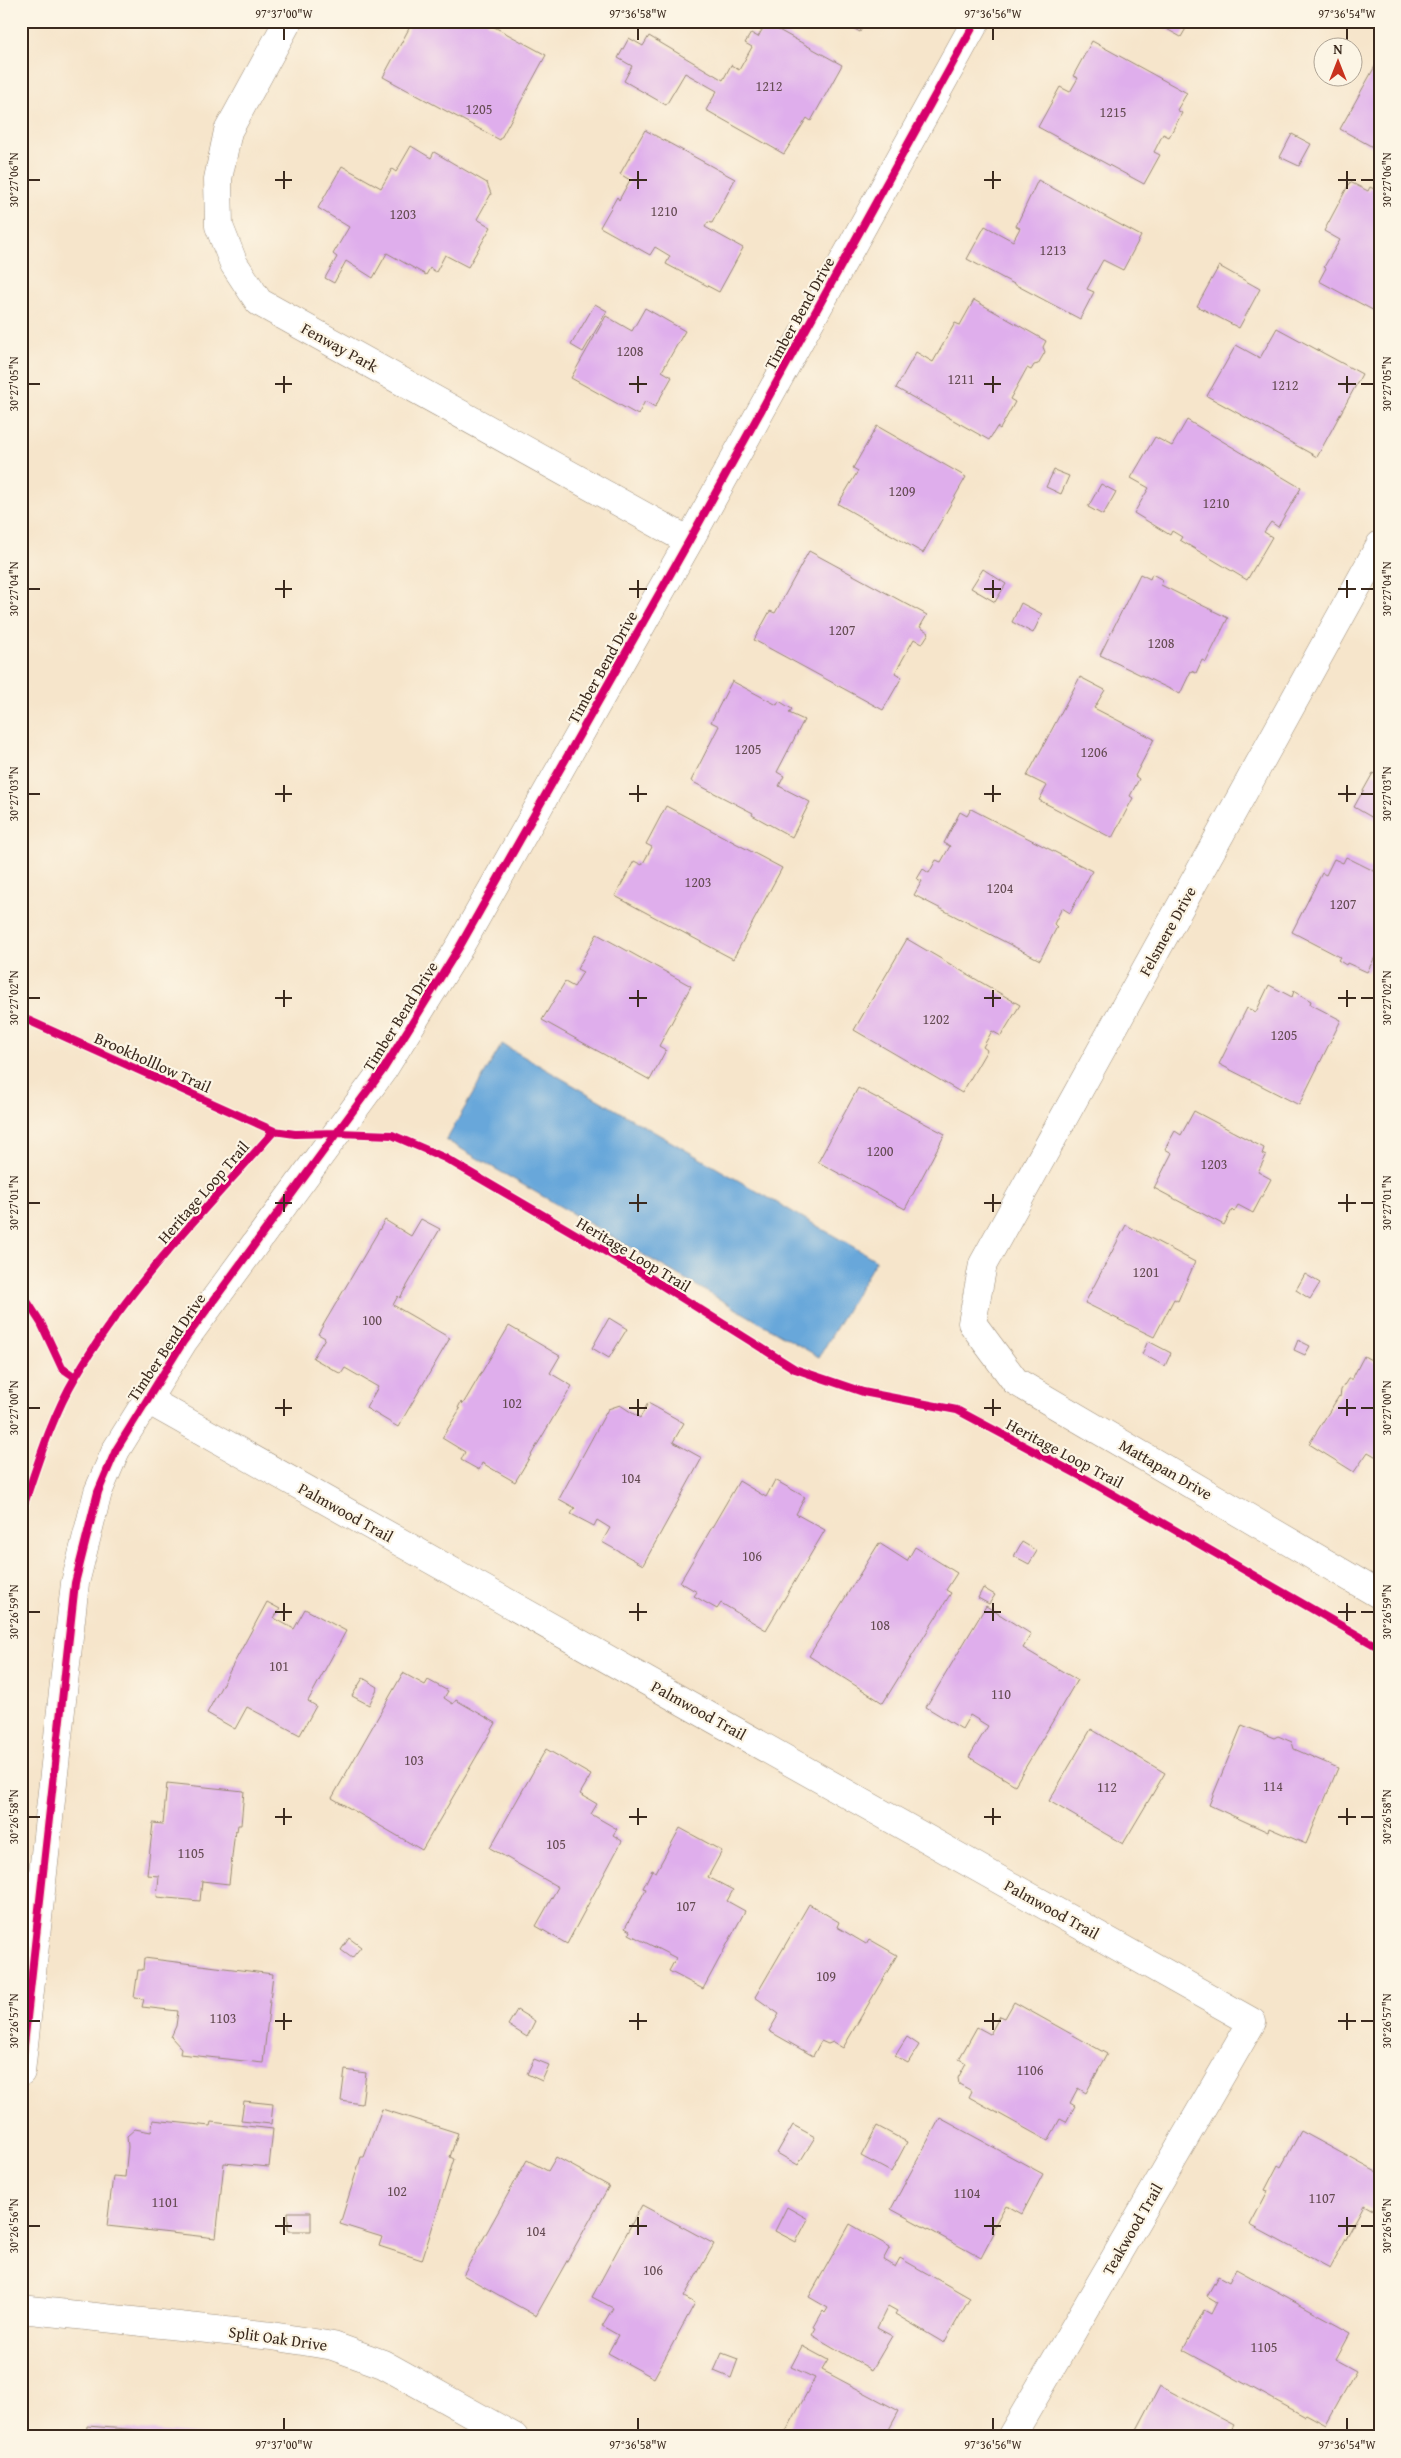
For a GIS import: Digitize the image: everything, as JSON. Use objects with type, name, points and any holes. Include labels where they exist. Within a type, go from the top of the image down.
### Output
[{"type":"street","name":"Fenway Park","points":[[288,21],[228,131],[218,179],[219,226],[234,264],[259,302],[689,541]]},
{"type":"street","name":"Timber Bend Drive","points":[[21,2072],[75,1583],[98,1492],[116,1450],[183,1342],[388,1062],[460,946],[689,541],[976,21]]},
{"type":"street","name":"Felsmere Drive","points":[[972,1323],[983,1264],[1380,545]]},
{"type":"street","name":"Mattapan Drive","points":[[972,1323],[1015,1381],[1380,1595]]},
{"type":"street","name":"Palmwood Trail","points":[[146,1399],[1252,2022]]},
{"type":"street","name":"Teakwood Trail","points":[[1011,2437],[1252,2022]]},
{"type":"street","name":"Split Oak Drive","points":[[21,2309],[272,2336],[333,2346],[383,2364],[514,2437]]},
{"type":"water","points":[[502,1044],[876,1260],[819,1357],[446,1140]]},
{"type":"building","points":[[413,21],[488,21],[487,23],[546,55],[500,140],[383,77]]},
{"type":"building","points":[[840,21],[865,21],[860,32]]},
{"type":"building","points":[[1152,21],[1193,21],[1190,26],[1188,25],[1181,37]]},
{"type":"building","points":[[766,23],[842,65],[811,121],[807,118],[784,154],[706,110],[717,91],[685,73],[666,105],[624,81],[632,66],[618,58],[629,38],[643,46],[649,36],[723,80],[731,65],[739,70],[752,47],[745,43],[751,33],[758,37]]},
{"type":"building","points":[[1092,41],[1187,93],[1177,110],[1182,113],[1169,137],[1163,134],[1154,152],[1160,155],[1144,184],[1038,127],[1060,87],[1070,92],[1078,78],[1073,76]]},
{"type":"building","points":[[1378,61],[1380,62],[1380,151],[1340,129]]},
{"type":"building","points":[[645,130],[735,179],[712,223],[708,222],[705,227],[743,248],[719,292],[666,264],[670,256],[655,247],[650,255],[600,227],[617,197],[619,200],[630,180],[620,174]]},
{"type":"building","points":[[1292,134],[1311,144],[1299,166],[1280,157]]},
{"type":"building","points":[[411,146],[431,158],[434,152],[487,183],[491,194],[477,219],[491,227],[468,267],[445,255],[436,272],[430,268],[426,275],[387,253],[373,278],[346,261],[334,283],[325,278],[337,257],[333,254],[349,227],[318,208],[342,166],[381,188],[392,169],[396,172]]},
{"type":"building","points":[[1038,180],[1141,236],[1123,270],[1103,260],[1087,289],[1094,292],[1080,319],[967,259],[985,226],[1013,241],[1020,228],[1016,226]]},
{"type":"building","points":[[1350,182],[1368,191],[1370,187],[1380,192],[1380,314],[1319,281],[1326,268],[1324,267],[1340,240],[1324,231]]},
{"type":"building","points":[[1219,266],[1260,289],[1239,328],[1197,306]]},
{"type":"building","points":[[974,300],[1046,341],[1043,347],[1045,352],[1038,364],[1034,365],[1031,370],[1027,368],[1010,399],[1015,402],[1000,429],[997,427],[989,440],[896,388],[916,352],[933,362],[955,323],[960,325]]},
{"type":"building","points":[[595,304],[607,311],[583,352],[571,345]]},
{"type":"building","points":[[645,308],[685,331],[662,371],[672,377],[655,407],[645,401],[638,415],[571,378],[606,316],[632,331]]},
{"type":"building","points":[[1277,328],[1362,374],[1317,457],[1207,396],[1236,345],[1260,358]]},
{"type":"building","points":[[1187,420],[1301,488],[1278,527],[1271,522],[1264,532],[1272,537],[1247,580],[1180,540],[1182,537],[1172,531],[1170,535],[1134,513],[1149,488],[1131,478],[1155,437],[1172,446]]},
{"type":"building","points":[[877,426],[966,477],[923,553],[838,504],[858,471],[853,468]]},
{"type":"building","points":[[1054,470],[1069,476],[1061,494],[1046,487]]},
{"type":"building","points":[[1101,484],[1116,492],[1103,515],[1088,507]]},
{"type":"building","points":[[809,551],[927,615],[920,627],[929,633],[922,644],[914,639],[895,673],[902,677],[883,710],[754,640],[770,611],[775,613]]},
{"type":"building","points":[[983,569],[1006,584],[995,602],[971,588]]},
{"type":"building","points":[[1140,574],[1150,579],[1152,574],[1163,580],[1161,585],[1228,618],[1206,662],[1202,660],[1196,673],[1191,671],[1180,694],[1100,655]]},
{"type":"building","points":[[1021,603],[1042,614],[1033,633],[1012,622]]},
{"type":"building","points":[[1080,677],[1105,690],[1094,708],[1154,739],[1135,776],[1139,779],[1130,796],[1133,798],[1112,838],[1039,800],[1047,786],[1027,776]]},
{"type":"building","points":[[732,681],[777,705],[779,701],[792,709],[789,713],[804,720],[777,772],[784,776],[779,786],[810,802],[792,837],[752,815],[753,813],[691,781],[719,726],[711,722]]},
{"type":"building","points":[[1373,773],[1380,776],[1380,822],[1354,807]]},
{"type":"building","points":[[666,806],[782,868],[733,959],[615,896],[634,861],[642,865],[652,847],[646,844]]},
{"type":"building","points":[[971,809],[1092,871],[1070,913],[1062,908],[1054,924],[1057,927],[1040,960],[914,895],[922,881],[917,879],[923,869],[929,873],[936,860],[941,862],[950,846],[944,843],[960,812],[967,816]]},
{"type":"building","points":[[1346,857],[1380,874],[1380,948],[1367,972],[1347,963],[1346,965],[1338,960],[1340,957],[1292,932],[1322,873],[1326,875],[1334,859],[1343,863]]},
{"type":"building","points":[[597,934],[691,986],[659,1046],[666,1050],[650,1080],[542,1020],[565,982],[574,987],[583,972],[577,969]]},
{"type":"building","points":[[907,939],[1020,1005],[1001,1036],[992,1031],[983,1047],[987,1050],[962,1093],[854,1030]]},
{"type":"building","points":[[1269,985],[1292,997],[1294,991],[1311,1001],[1310,1004],[1341,1020],[1299,1105],[1219,1064],[1247,1008],[1256,1012]]},
{"type":"building","points":[[858,1088],[945,1134],[905,1209],[818,1162]]},
{"type":"building","points":[[1194,1111],[1264,1148],[1262,1154],[1266,1156],[1258,1172],[1271,1179],[1253,1213],[1238,1205],[1234,1212],[1232,1210],[1224,1225],[1154,1188],[1172,1153],[1165,1149],[1175,1131],[1181,1135]]},
{"type":"building","points":[[421,1219],[440,1229],[400,1298],[398,1296],[393,1305],[450,1338],[398,1427],[366,1408],[378,1387],[345,1368],[341,1374],[313,1358],[325,1338],[318,1334],[385,1220],[411,1236]]},
{"type":"building","points":[[1126,1225],[1195,1262],[1178,1301],[1174,1299],[1154,1337],[1085,1303]]},
{"type":"building","points":[[1305,1274],[1320,1283],[1310,1299],[1296,1290]]},
{"type":"building","points":[[609,1318],[627,1329],[609,1358],[592,1348]]},
{"type":"building","points":[[509,1326],[560,1356],[550,1373],[572,1386],[515,1482],[482,1463],[479,1470],[461,1460],[465,1452],[442,1438],[460,1409],[458,1408],[461,1402],[463,1404]]},
{"type":"building","points":[[1298,1340],[1310,1346],[1305,1355],[1294,1350]]},
{"type":"building","points":[[1148,1341],[1171,1353],[1165,1366],[1142,1354]]},
{"type":"building","points":[[1364,1356],[1380,1365],[1380,1459],[1368,1452],[1354,1472],[1309,1444],[1340,1397],[1341,1390],[1348,1379],[1352,1379]]},
{"type":"building","points":[[648,1403],[684,1423],[673,1442],[702,1458],[643,1565],[602,1542],[610,1528],[597,1520],[594,1526],[571,1514],[575,1508],[559,1499],[608,1409],[620,1405],[640,1418]]},
{"type":"building","points":[[775,1480],[805,1497],[796,1514],[825,1530],[766,1630],[721,1603],[717,1609],[694,1596],[697,1592],[680,1582],[739,1481],[766,1497]]},
{"type":"building","points":[[1022,1542],[1037,1551],[1029,1564],[1014,1556]]},
{"type":"building","points":[[879,1543],[907,1561],[915,1547],[957,1573],[946,1590],[951,1593],[883,1703],[809,1656]]},
{"type":"building","points":[[983,1588],[995,1595],[989,1604],[978,1598]]},
{"type":"building","points":[[267,1602],[280,1609],[274,1618],[294,1629],[305,1609],[346,1631],[308,1701],[316,1706],[300,1735],[247,1707],[235,1729],[207,1713]]},
{"type":"building","points":[[986,1606],[1031,1634],[1023,1648],[1077,1680],[1015,1785],[969,1757],[988,1726],[970,1715],[962,1729],[926,1707]]},
{"type":"building","points":[[403,1673],[425,1685],[428,1680],[448,1691],[444,1698],[453,1704],[456,1700],[496,1723],[422,1850],[332,1798]]},
{"type":"building","points":[[363,1678],[378,1687],[369,1705],[352,1696]]},
{"type":"building","points":[[1242,1725],[1274,1738],[1278,1736],[1292,1742],[1294,1749],[1338,1768],[1306,1844],[1269,1828],[1268,1832],[1209,1805]]},
{"type":"building","points":[[1091,1729],[1165,1773],[1123,1844],[1049,1801]]},
{"type":"building","points":[[546,1749],[591,1775],[580,1794],[597,1804],[591,1814],[617,1829],[613,1835],[622,1841],[567,1944],[536,1926],[558,1887],[490,1848]]},
{"type":"building","points":[[167,1783],[244,1791],[241,1825],[238,1825],[237,1831],[235,1830],[229,1884],[202,1881],[200,1901],[157,1897],[159,1876],[147,1875],[153,1823],[163,1824]]},
{"type":"building","points":[[680,1828],[722,1851],[708,1877],[733,1890],[727,1901],[745,1911],[703,1989],[669,1971],[676,1958],[629,1934],[630,1931],[625,1928],[646,1889],[643,1888],[652,1870],[656,1872]]},
{"type":"building","points":[[809,1904],[839,1922],[837,1927],[866,1944],[869,1939],[897,1955],[843,2048],[833,2042],[828,2044],[821,2041],[813,2056],[769,2031],[779,2014],[755,1997]]},
{"type":"building","points":[[349,1938],[361,1947],[352,1958],[341,1950]]},
{"type":"building","points":[[144,1958],[273,1974],[263,2063],[180,2054],[181,2048],[171,2037],[176,2026],[178,2011],[142,2007],[144,1999],[134,1998],[138,1970],[143,1970]]},
{"type":"building","points":[[1014,2002],[1107,2054],[1086,2093],[1078,2088],[1070,2103],[1075,2106],[1066,2122],[1060,2119],[1048,2141],[969,2097],[972,2091],[959,2084],[958,2078],[966,2063],[959,2059],[977,2027],[990,2034],[1000,2016],[1005,2018]]},
{"type":"building","points":[[517,2010],[535,2021],[527,2037],[508,2025]]},
{"type":"building","points":[[907,2037],[919,2045],[908,2063],[895,2056]]},
{"type":"building","points":[[534,2059],[549,2065],[542,2081],[527,2074]]},
{"type":"building","points":[[345,2070],[366,2073],[362,2104],[341,2101]]},
{"type":"building","points":[[244,2101],[273,2104],[271,2124],[241,2121]]},
{"type":"building","points":[[382,2109],[458,2133],[450,2157],[454,2159],[422,2260],[379,2246],[382,2237],[340,2224],[361,2157],[364,2157]]},
{"type":"building","points":[[940,2118],[1043,2174],[1022,2214],[1006,2205],[991,2232],[994,2233],[981,2258],[891,2209]]},
{"type":"building","points":[[153,2120],[210,2126],[211,2122],[273,2129],[269,2167],[224,2163],[216,2238],[107,2226],[113,2176],[125,2177],[128,2147],[127,2136],[135,2129],[151,2132]]},
{"type":"building","points":[[793,2125],[815,2137],[798,2165],[777,2153]]},
{"type":"building","points":[[877,2126],[907,2142],[891,2172],[861,2156]]},
{"type":"building","points":[[1301,2131],[1380,2174],[1380,2214],[1364,2205],[1330,2268],[1250,2225],[1268,2191],[1265,2190],[1278,2165],[1281,2167]]},
{"type":"building","points":[[556,2157],[609,2186],[536,2316],[463,2275],[527,2160],[548,2171]]},
{"type":"building","points":[[642,2205],[714,2244],[684,2297],[695,2303],[654,2378],[608,2353],[618,2335],[602,2326],[613,2308],[592,2297]]},
{"type":"building","points":[[787,2207],[808,2219],[796,2242],[775,2231]]},
{"type":"building","points":[[288,2212],[311,2212],[311,2231],[288,2231]]},
{"type":"building","points":[[850,2224],[890,2247],[883,2260],[895,2267],[900,2258],[970,2298],[944,2343],[895,2314],[897,2311],[888,2306],[877,2328],[892,2336],[872,2370],[812,2335],[816,2328],[814,2327],[823,2311],[825,2313],[828,2308],[809,2297]]},
{"type":"building","points":[[1236,2269],[1351,2332],[1336,2360],[1356,2371],[1326,2425],[1306,2414],[1304,2416],[1183,2350],[1204,2310],[1211,2314],[1217,2302],[1207,2296],[1218,2276],[1229,2282]]},
{"type":"building","points":[[802,2346],[828,2360],[822,2370],[899,2411],[885,2437],[783,2437],[815,2378],[791,2367]]},
{"type":"building","points":[[722,2353],[738,2359],[731,2378],[714,2371]]},
{"type":"building","points":[[1160,2386],[1234,2425],[1230,2432],[1239,2437],[1133,2437]]},
{"type":"building","points":[[87,2426],[207,2435],[207,2437],[86,2437]]},
{"type":"cycle path","points":[[21,2072],[75,1583],[98,1492],[116,1450],[183,1342],[383,1070],[460,946],[689,541],[976,21]]},
{"type":"cycle path","name":"Brookholllow Trail","points":[[21,1017],[274,1131],[295,1134],[392,1135],[445,1158],[639,1271],[795,1369],[863,1392],[957,1410],[1088,1480],[1380,1648]]},
{"type":"cycle path","name":"Heritage Loop Trail","points":[[21,1513],[59,1409],[76,1376],[97,1343],[119,1311],[169,1249],[274,1131]]},
{"type":"cycle path","points":[[21,1292],[41,1323],[62,1368],[75,1377]]}]
